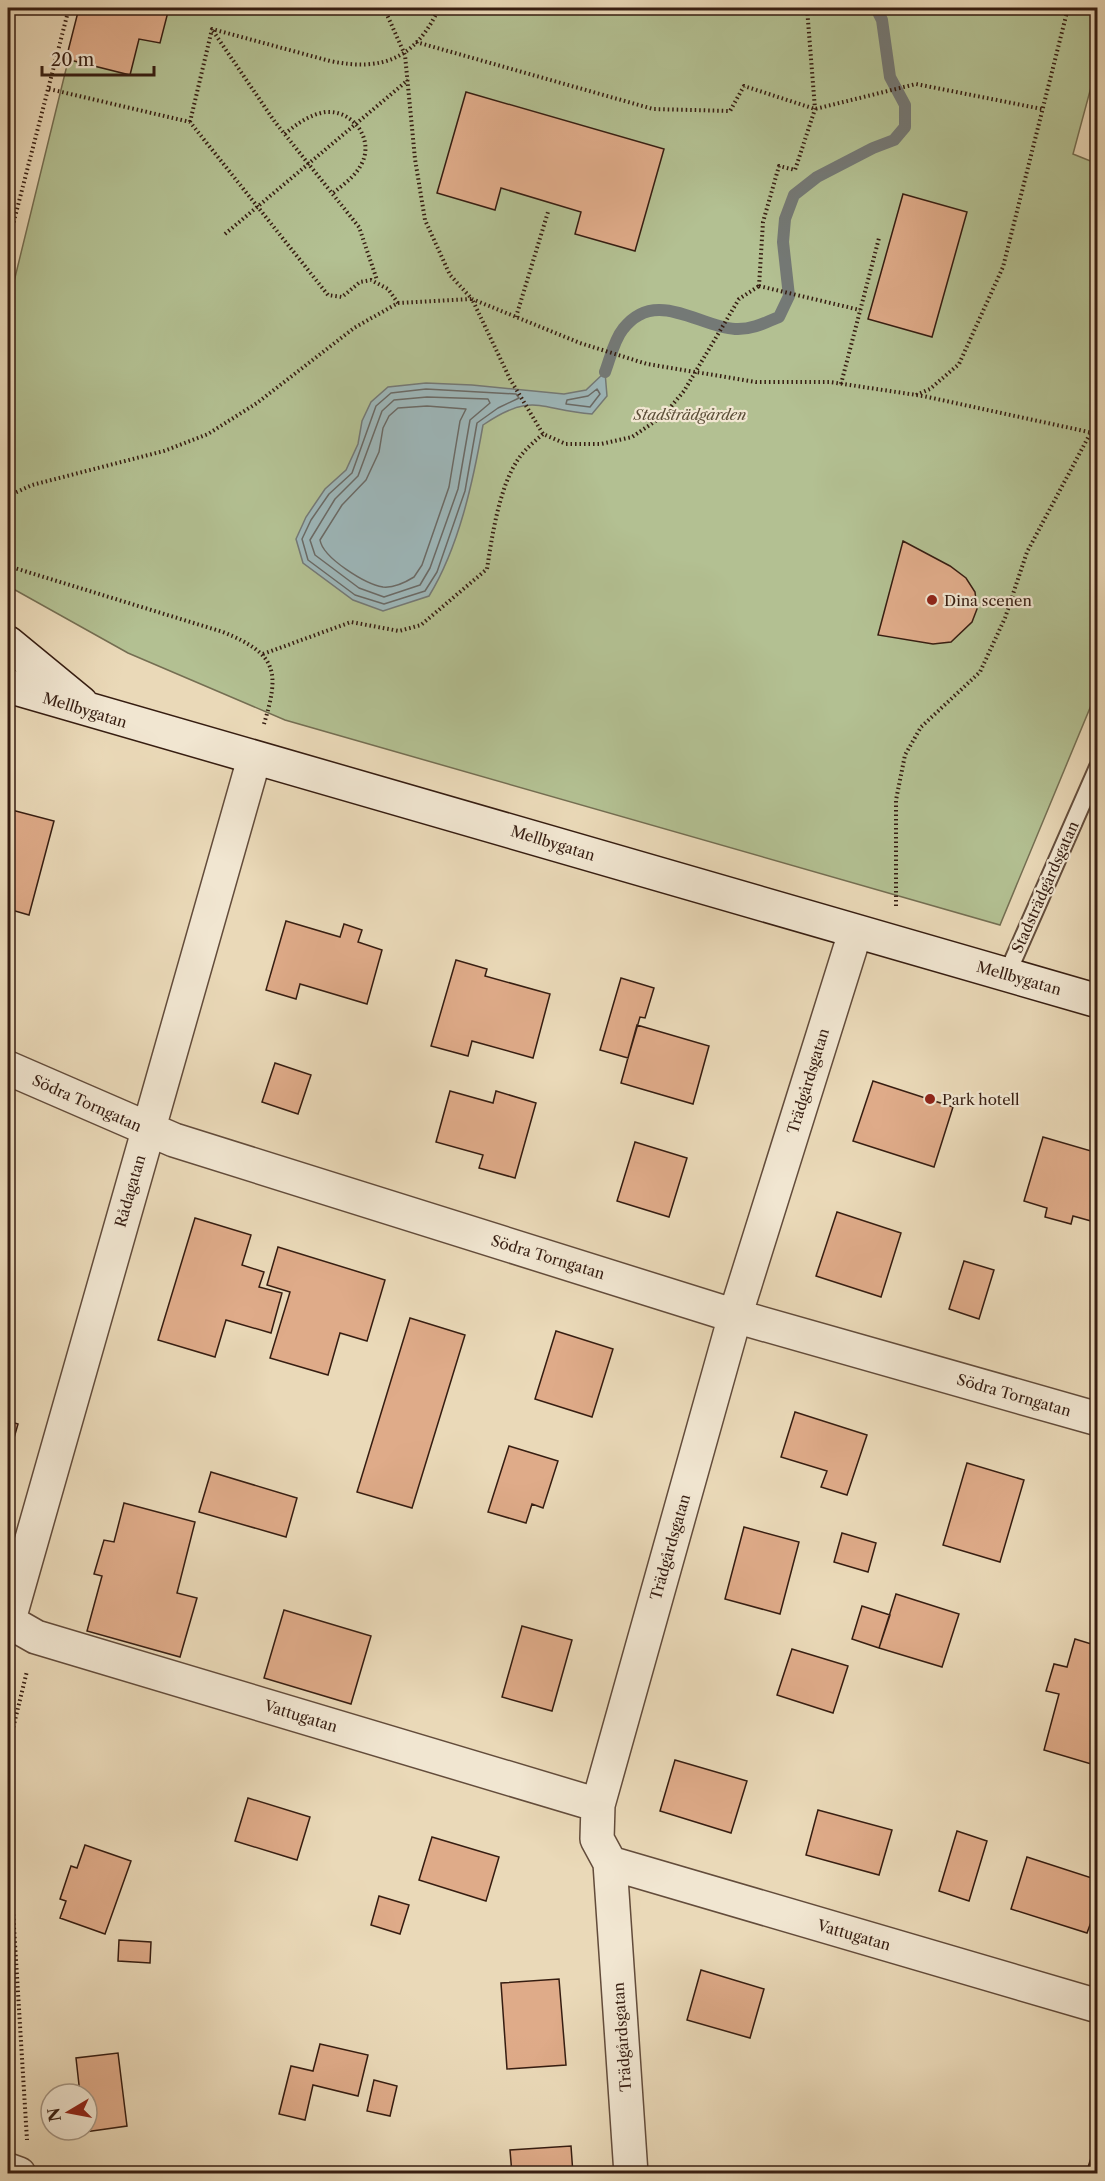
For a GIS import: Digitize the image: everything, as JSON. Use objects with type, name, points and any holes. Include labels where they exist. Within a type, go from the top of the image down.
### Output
[{"type":"street","points":[[8,643],[92,711]]},
{"type":"street","name":"Mellbygatan","points":[[8,687],[855,933],[1098,1001]]},
{"type":"street","name":"Rådagatan","points":[[8,1622],[254,759]]},
{"type":"street","name":"Trädgårdsgatan","points":[[631,2174],[610,1863],[597,1839],[598,1805],[735,1316],[855,933]]},
{"type":"street","name":"Södra Torngatan","points":[[8,1068],[174,1140],[735,1316],[1098,1419]]},
{"type":"street","name":"Vattugatan","points":[[8,1622],[36,1637],[598,1805]]},
{"type":"street","name":"Vattugatan","points":[[610,1863],[1098,2006]]},
{"type":"lane","name":"Stadsträdgårdsgatan","points":[[1007,974],[1098,767]]},
{"type":"path","points":[[8,244],[69,8]]},
{"type":"path","points":[[384,8],[405,55],[415,159],[425,220],[450,275],[472,299],[510,379],[543,434],[555,441],[578,445],[601,444],[632,437],[653,424],[673,407],[739,299],[759,286],[860,310]]},
{"type":"path","points":[[212,29],[347,65],[370,64],[405,55],[438,8]]},
{"type":"path","points":[[759,286],[763,222],[779,166],[795,170],[815,109],[807,8]]},
{"type":"path","points":[[915,395],[930,389],[959,364],[994,288],[1008,247],[1068,8]]},
{"type":"path","points":[[190,122],[212,29]]},
{"type":"path","points":[[212,29],[285,134],[359,227],[377,281],[388,289],[398,303]]},
{"type":"path","points":[[416,42],[653,110],[730,111],[744,86],[815,109],[916,84],[1042,109]]},
{"type":"path","points":[[225,234],[408,80]]},
{"type":"path","points":[[49,88],[190,122],[328,295],[342,297],[360,282],[377,281]]},
{"type":"path","points":[[285,134],[304,120],[322,113],[346,116],[356,125],[365,144],[364,157],[358,171],[333,194]]},
{"type":"path","points":[[516,317],[548,212]]},
{"type":"path","points":[[841,384],[879,238]]},
{"type":"path","points":[[8,496],[54,479],[164,451],[208,434],[257,403],[354,328],[398,303],[472,299],[580,343],[647,364],[756,382],[841,384],[915,395],[1098,434]]},
{"type":"path","points":[[904,947],[896,906],[895,829],[896,800],[905,754],[921,727],[980,672],[1005,618],[1027,552],[1091,432]]},
{"type":"path","points":[[263,654],[351,622],[399,631],[427,621],[487,569],[493,530],[516,461],[543,434]]},
{"type":"path","points":[[8,566],[223,632],[263,654],[272,672],[274,691],[254,759]]},
{"type":"path","points":[[8,1828],[14,2168]]},
{"type":"green space","name":"Stadsträdgården","points":[[81,8],[1097,8],[1097,65],[1073,154],[1098,164],[1097,691],[1000,925],[285,720],[128,653],[8,586],[8,306]]},
{"type":"water","points":[[605,372],[607,396],[592,414],[536,405],[525,406],[514,408],[483,425],[464,514],[449,557],[429,596],[383,611],[353,600],[303,563],[296,539],[306,517],[325,489],[346,470],[358,444],[362,421],[371,402],[388,387],[426,383],[564,394],[586,390]]},
{"type":"building","points":[[79,8],[169,8],[160,43],[139,39],[130,75],[66,59]]},
{"type":"building","points":[[466,92],[664,149],[635,251],[575,234],[581,212],[501,188],[495,210],[437,193]]},
{"type":"building","points":[[903,194],[967,212],[932,337],[868,319]]},
{"type":"building","name":"Dina scenen","points":[[903,541],[950,566],[966,578],[975,592],[977,609],[972,622],[951,642],[933,644],[878,635]]},
{"type":"building","points":[[8,809],[54,821],[29,915],[8,909]]},
{"type":"building","points":[[286,921],[340,937],[344,924],[362,930],[358,942],[382,950],[367,1004],[300,984],[296,999],[266,990]]},
{"type":"building","points":[[456,960],[487,969],[485,976],[550,994],[533,1058],[472,1041],[468,1056],[431,1046]]},
{"type":"building","points":[[621,978],[654,988],[645,1018],[640,1017],[628,1058],[600,1050]]},
{"type":"building","points":[[637,1025],[709,1046],[693,1104],[621,1083]]},
{"type":"building","points":[[275,1063],[311,1075],[298,1114],[262,1102]]},
{"type":"building","points":[[873,1081],[953,1107],[934,1167],[853,1141]]},
{"type":"building","points":[[450,1091],[493,1103],[496,1091],[536,1103],[515,1178],[479,1168],[483,1155],[436,1142]]},
{"type":"building","points":[[1043,1137],[1098,1153],[1098,1223],[1073,1216],[1071,1224],[1045,1217],[1047,1208],[1024,1201]]},
{"type":"building","points":[[635,1142],[687,1158],[669,1217],[617,1201]]},
{"type":"building","points":[[837,1212],[901,1233],[881,1297],[816,1276]]},
{"type":"building","points":[[195,1218],[251,1235],[242,1265],[264,1272],[259,1287],[282,1293],[271,1333],[226,1320],[215,1357],[158,1340]]},
{"type":"building","points":[[278,1247],[385,1280],[367,1341],[340,1333],[328,1375],[270,1358],[290,1292],[267,1285]]},
{"type":"building","points":[[964,1261],[994,1270],[979,1319],[949,1309]]},
{"type":"building","points":[[410,1318],[465,1335],[412,1508],[357,1492]]},
{"type":"building","points":[[556,1331],[613,1349],[592,1417],[535,1399]]},
{"type":"building","points":[[795,1412],[867,1435],[847,1495],[821,1487],[827,1471],[781,1457]]},
{"type":"building","points":[[8,1421],[18,1424],[8,1459]]},
{"type":"building","points":[[509,1446],[558,1461],[543,1508],[532,1504],[526,1523],[488,1512]]},
{"type":"building","points":[[967,1463],[1024,1480],[1000,1562],[943,1545]]},
{"type":"building","points":[[211,1472],[297,1498],[286,1537],[199,1512]]},
{"type":"building","points":[[124,1503],[195,1522],[177,1593],[197,1598],[180,1657],[87,1631],[102,1576],[94,1574],[104,1540],[114,1542]]},
{"type":"building","points":[[744,1527],[799,1542],[780,1614],[725,1599]]},
{"type":"building","points":[[842,1533],[876,1543],[868,1572],[834,1562]]},
{"type":"building","points":[[896,1594],[959,1614],[942,1667],[879,1648]]},
{"type":"building","points":[[862,1606],[890,1615],[879,1648],[852,1639]]},
{"type":"building","points":[[284,1610],[371,1636],[351,1704],[264,1678]]},
{"type":"building","points":[[522,1626],[572,1640],[552,1711],[502,1697]]},
{"type":"building","points":[[1075,1639],[1098,1646],[1098,1766],[1044,1750],[1059,1694],[1046,1691],[1054,1664],[1067,1667]]},
{"type":"building","points":[[792,1649],[848,1666],[833,1713],[777,1695]]},
{"type":"building","points":[[675,1760],[747,1781],[731,1833],[660,1811]]},
{"type":"building","points":[[248,1798],[310,1817],[297,1860],[235,1841]]},
{"type":"building","points":[[818,1810],[892,1830],[879,1875],[806,1855]]},
{"type":"building","points":[[957,1831],[987,1841],[969,1901],[939,1891]]},
{"type":"building","points":[[432,1837],[499,1857],[486,1901],[419,1880]]},
{"type":"building","points":[[85,1845],[131,1861],[105,1934],[60,1918],[66,1901],[60,1899],[71,1866],[77,1868]]},
{"type":"building","points":[[1027,1857],[1098,1880],[1098,1903],[1087,1933],[1011,1909]]},
{"type":"building","points":[[379,1896],[409,1905],[400,1934],[371,1925]]},
{"type":"building","points":[[119,1940],[151,1942],[150,1963],[118,1961]]},
{"type":"building","points":[[701,1970],[764,1989],[750,2038],[687,2020]]},
{"type":"building","points":[[559,1979],[566,2065],[507,2069],[501,1983]]},
{"type":"building","points":[[320,2044],[368,2055],[358,2096],[313,2085],[305,2120],[279,2114],[291,2066],[313,2071]]},
{"type":"building","points":[[118,2053],[127,2126],[99,2130],[99,2082],[79,2082],[76,2058]]},
{"type":"building","points":[[374,2080],[397,2086],[390,2116],[367,2111]]},
{"type":"building","points":[[1098,2135],[1098,2174],[1086,2174]]},
{"type":"building","points":[[571,2146],[573,2174],[512,2174],[510,2150]]},
{"type":"waterway","points":[[605,372],[620,333],[636,317],[649,311],[678,312],[721,327],[735,329],[752,327],[779,317],[789,296],[783,242],[785,219],[794,195],[817,177],[873,148],[894,140],[905,127],[905,105],[890,77],[882,20],[876,8]]},
{"type":"place","name":"Dina scenen","points":[[932,600]]},
{"type":"place","name":"Park hotell","points":[[930,1099]]}]
